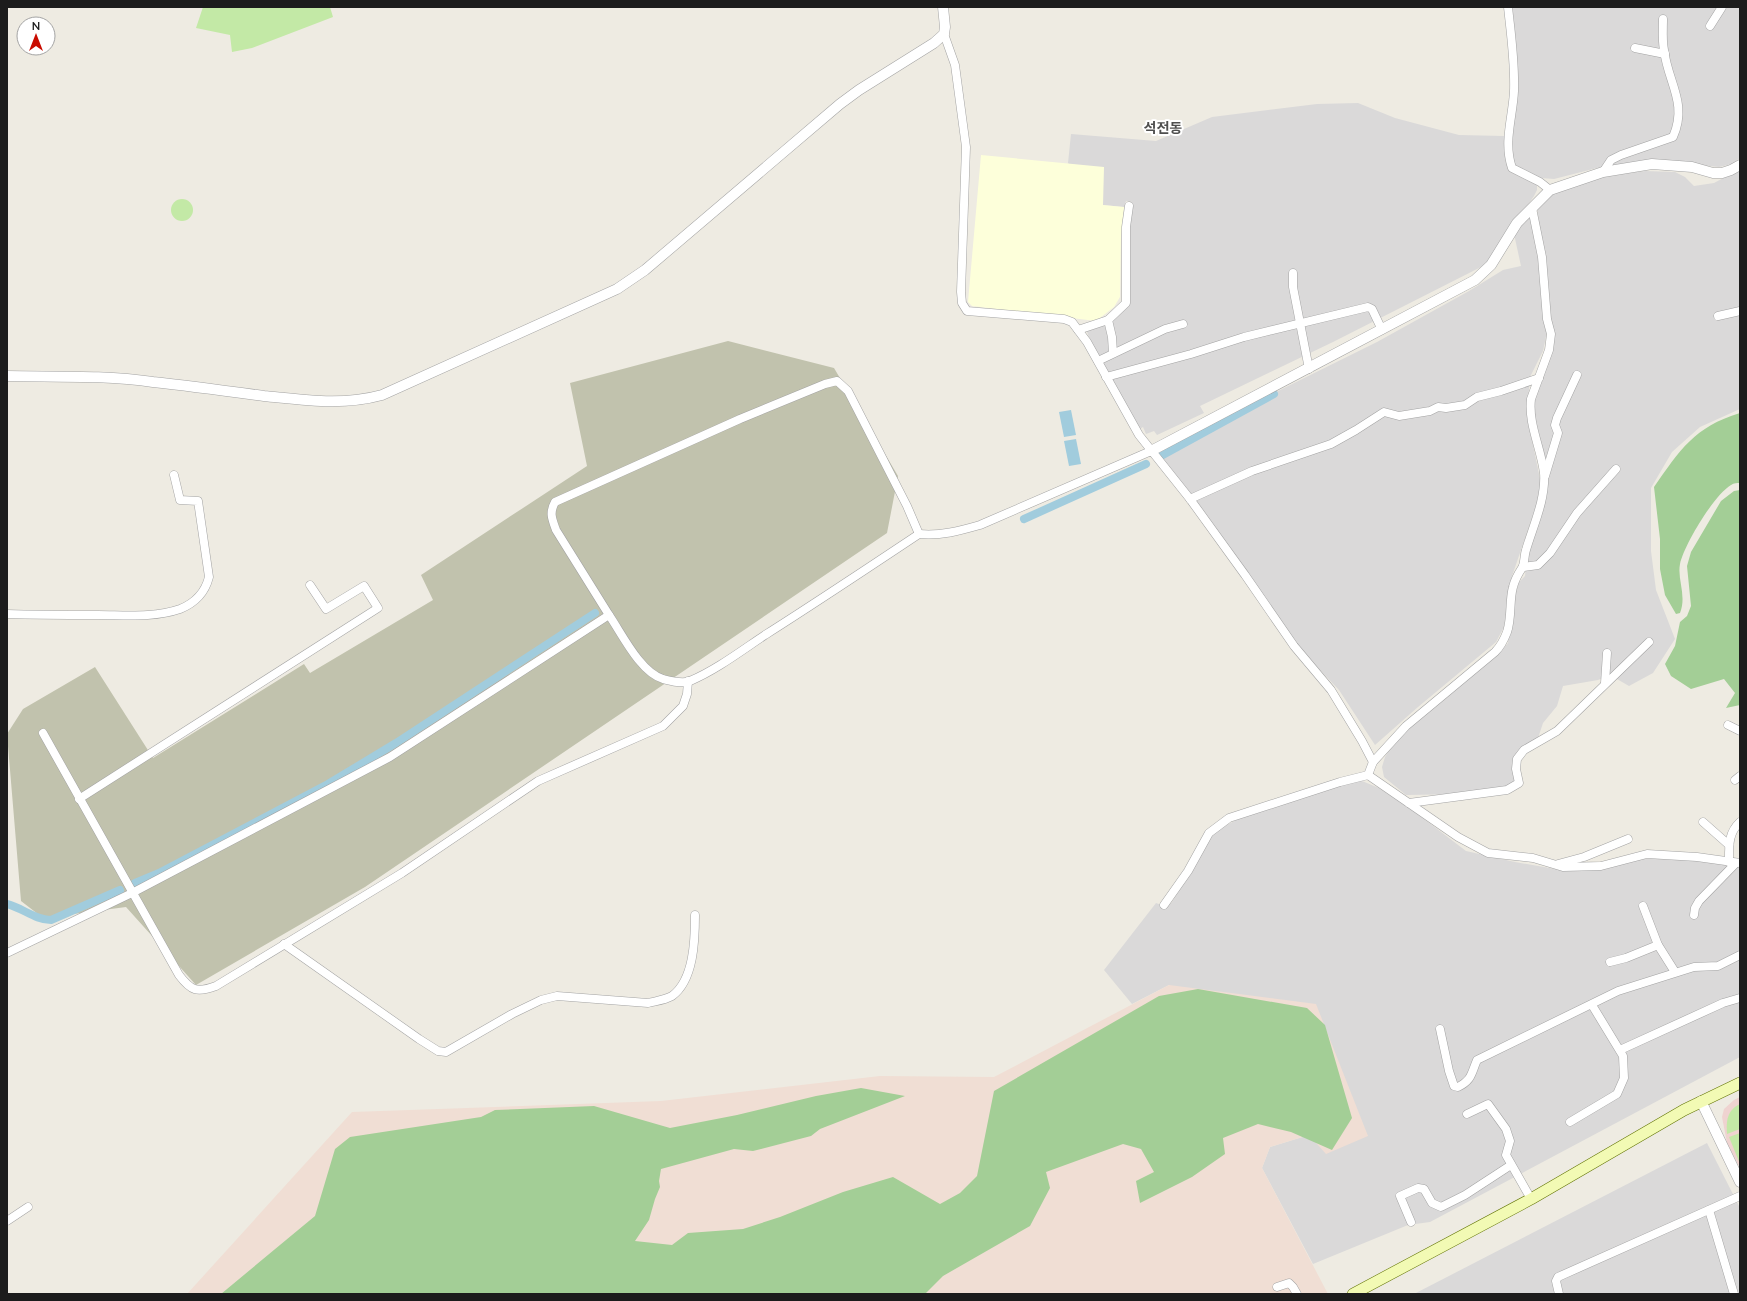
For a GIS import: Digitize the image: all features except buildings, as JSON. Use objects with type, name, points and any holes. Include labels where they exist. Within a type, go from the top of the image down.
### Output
[{"type":"main road","points":[[1352,1294],[1531,1199],[1701,1101],[1740,1082]]},
{"type":"street","points":[[943,7],[945,27],[944,34],[955,65],[966,147],[961,292],[962,303],[967,311],[1064,319],[1072,322],[1087,342],[1139,435],[1190,499],[1294,646],[1331,690],[1373,762]]},
{"type":"street","points":[[1508,7],[1515,65],[1514,93],[1508,150],[1510,161],[1512,168],[1540,182],[1550,190]]},
{"type":"street","points":[[1710,26],[1722,7]]},
{"type":"street","points":[[1603,172],[1611,160],[1621,155],[1673,137],[1679,125],[1680,107],[1665,54],[1663,19]]},
{"type":"street","points":[[7,376],[151,381],[283,398],[342,402],[364,400],[382,395],[617,289],[629,282],[840,104],[859,90],[934,43],[944,34]]},
{"type":"street","points":[[1635,48],[1665,54]]},
{"type":"street","points":[[919,534],[848,391],[837,381],[824,384],[740,419],[555,502],[551,510],[551,516],[556,530],[609,615],[644,666],[656,676],[663,679],[675,682],[688,681],[707,672],[919,534],[931,535],[954,533],[980,525],[1151,451],[1475,280],[1491,265],[1517,223],[1550,190],[1603,172],[1652,164],[1692,167],[1713,173],[1722,173],[1740,165]]},
{"type":"street","points":[[1078,330],[1108,320],[1126,303],[1126,227],[1129,206]]},
{"type":"street","points":[[1368,776],[1373,762],[1406,726],[1474,671],[1502,644],[1508,630],[1510,598],[1517,574],[1523,567],[1525,552],[1544,490],[1544,473],[1531,418],[1532,399],[1549,350],[1551,334],[1547,318],[1542,257],[1532,208]]},
{"type":"street","points":[[1293,273],[1293,287],[1309,368]]},
{"type":"street","points":[[1106,377],[1191,354],[1244,337],[1368,307],[1372,309],[1382,330]]},
{"type":"street","points":[[1718,316],[1740,311]]},
{"type":"street","points":[[1108,320],[1112,336],[1113,352]]},
{"type":"street","points":[[1098,361],[1113,352],[1165,329],[1183,324]]},
{"type":"street","points":[[1544,481],[1558,433],[1555,425],[1557,418],[1577,375]]},
{"type":"street","points":[[1190,499],[1252,471],[1331,444],[1384,412],[1399,416],[1430,411],[1438,407],[1446,408],[1465,405],[1477,397],[1501,391],[1539,378]]},
{"type":"street","points":[[1523,567],[1538,566],[1550,553],[1577,513],[1616,469]]},
{"type":"street","points":[[7,614],[146,616],[180,609],[196,600],[207,586],[209,577],[201,515],[198,501],[180,500],[174,475]]},
{"type":"street","points":[[79,799],[378,608],[364,586],[326,610],[310,585]]},
{"type":"street","points":[[7,953],[132,893],[390,757],[609,615]]},
{"type":"street","points":[[1409,803],[1507,790],[1516,786],[1519,783],[1516,769],[1517,759],[1524,750],[1557,732],[1605,683],[1649,642]]},
{"type":"street","points":[[1605,683],[1607,653]]},
{"type":"street","points":[[43,733],[179,975],[187,987],[196,990],[205,990],[216,986],[402,873],[538,781],[663,726],[683,706],[687,694],[688,681]]},
{"type":"street","points":[[1728,725],[1740,732]]},
{"type":"street","points":[[1164,905],[1188,871],[1209,833],[1228,818],[1340,782],[1368,776],[1458,838],[1488,852],[1533,858],[1563,867],[1601,866],[1647,854],[1697,857],[1735,863]]},
{"type":"street","points":[[1703,822],[1728,845],[1735,863]]},
{"type":"street","points":[[1728,845],[1731,833],[1740,822]]},
{"type":"street","points":[[1555,865],[1584,857],[1628,839]]},
{"type":"street","points":[[1694,915],[1694,908],[1699,901],[1735,863]]},
{"type":"street","points":[[1643,906],[1658,944],[1675,972]]},
{"type":"street","points":[[284,944],[419,1039],[438,1051],[446,1052],[512,1014],[541,1000],[557,996],[648,1003],[663,1000],[672,996],[683,982],[691,962],[695,940],[695,915]]},
{"type":"street","points":[[1610,962],[1626,958],[1658,944]]},
{"type":"street","points":[[1440,1029],[1449,1071],[1454,1086],[1458,1087],[1465,1084],[1471,1077],[1477,1060],[1618,991],[1694,967],[1718,966],[1740,956]]},
{"type":"street","points":[[1620,1050],[1722,1003],[1740,998]]},
{"type":"street","points":[[1570,1122],[1617,1094],[1624,1078],[1624,1056],[1592,1004]]},
{"type":"street","points":[[1701,1101],[1740,1182]]},
{"type":"street","points":[[1467,1114],[1488,1104],[1506,1129],[1510,1141],[1506,1155],[1531,1199]]},
{"type":"street","points":[[1411,1222],[1400,1196],[1418,1188],[1424,1189],[1432,1203],[1441,1207],[1465,1195],[1511,1165]]},
{"type":"street","points":[[1558,1294],[1556,1281],[1558,1278],[1740,1196]]},
{"type":"street","points":[[7,1221],[28,1207]]},
{"type":"street","points":[[1709,1210],[1734,1294]]},
{"type":"street","points":[[1277,1287],[1288,1283],[1293,1287],[1297,1294]]},
{"type":"shaded area","points":[[1511,7],[1740,7],[1740,158],[1732,164],[1719,167],[1668,162],[1597,168],[1554,179],[1541,178],[1519,168],[1513,163],[1511,155]]},
{"type":"shaded area","points":[[1358,103],[1395,118],[1459,135],[1504,136],[1506,163],[1512,172],[1537,183],[1537,190],[1534,196],[1489,262],[1479,268],[1333,342],[1200,406],[1204,413],[1157,435],[1154,431],[1146,434],[1143,427],[1138,430],[1093,348],[1086,329],[1127,305],[1129,227],[1132,202],[1126,201],[1124,207],[1103,205],[1068,163],[1071,134],[1156,141],[1212,117],[1317,104]]},
{"type":"shaded area","points":[[981,155],[1104,167],[1103,205],[1124,207],[1121,235],[1120,297],[1114,307],[1096,321],[972,306],[968,302]]},
{"type":"shaded area","points":[[1740,169],[1740,409],[1700,427],[1672,452],[1651,488],[1651,551],[1656,590],[1675,639],[1653,673],[1629,686],[1610,675],[1598,680],[1563,686],[1557,706],[1543,723],[1538,738],[1521,748],[1516,779],[1513,784],[1507,787],[1466,794],[1406,795],[1384,777],[1382,767],[1385,757],[1394,743],[1410,728],[1497,655],[1508,643],[1514,598],[1519,582],[1525,576],[1527,554],[1546,492],[1549,475],[1533,417],[1533,401],[1548,359],[1550,317],[1537,206],[1553,192],[1610,175],[1645,171],[1675,172],[1685,177],[1694,186],[1714,183]]},
{"type":"shaded area","points":[[1531,217],[1541,273],[1547,332],[1543,351],[1530,377],[1527,415],[1542,489],[1512,576],[1504,627],[1496,642],[1375,745],[1339,690],[1299,648],[1196,500],[1162,458],[1276,395],[1276,392],[1377,342],[1469,291],[1503,270],[1521,266],[1514,234],[1523,220]]},
{"type":"shaded area","points":[[728,341],[834,368],[898,476],[887,533],[365,887],[196,985],[126,907],[43,918],[21,901],[7,734],[23,709],[95,667],[153,758],[304,664],[310,673],[433,600],[421,575],[587,466],[570,383]]},
{"type":"shaded area","points":[[1355,780],[1362,781],[1379,788],[1411,809],[1466,851],[1515,862],[1561,870],[1658,857],[1740,865],[1740,1057],[1430,1222],[1408,1225],[1313,1264],[1262,1168],[1270,1147],[1309,1135],[1368,1136],[1169,985],[1132,1004],[1104,970],[1156,903],[1167,907],[1172,902],[1215,831],[1252,812]]},
{"type":"shaded area","points":[[1169,985],[1316,1004],[1368,1136],[1326,1154],[1309,1135],[1270,1147],[1262,1168],[1328,1294],[187,1294],[352,1112],[661,1101],[880,1076],[994,1077]]},
{"type":"shaded area","points":[[1740,1097],[1740,1168],[1727,1143],[1722,1117],[1724,1109]]},
{"type":"shaded area","points":[[1707,1143],[1740,1208],[1740,1294],[1414,1294]]},
{"type":"green space","points":[[203,7],[330,7],[333,17],[252,48],[232,52],[230,35],[196,28]]},
{"type":"green space","points":[[182,199],[190,202],[193,210],[190,218],[182,221],[174,218],[171,210],[174,202]]},
{"type":"green space","points":[[1740,413],[1740,483],[1734,483],[1731,485],[1716,499],[1708,509],[1687,545],[1679,570],[1683,600],[1680,613],[1676,614],[1665,595],[1660,569],[1660,539],[1654,487],[1681,451],[1699,433],[1711,425]]},
{"type":"green space","points":[[1740,490],[1740,705],[1726,708],[1735,693],[1724,679],[1691,689],[1671,676],[1665,664],[1675,646],[1680,622],[1687,616],[1691,606],[1687,566],[1691,552],[1721,501],[1734,491]]},
{"type":"green space","points":[[1198,989],[1307,1008],[1325,1025],[1352,1118],[1332,1150],[1291,1132],[1258,1124],[1223,1138],[1225,1154],[1192,1177],[1140,1203],[1136,1181],[1154,1172],[1141,1149],[1123,1144],[1046,1172],[1050,1188],[1030,1226],[943,1276],[926,1293],[927,1294],[221,1294],[315,1216],[335,1149],[350,1137],[481,1117],[495,1110],[594,1106],[670,1128],[737,1115],[816,1096],[861,1088],[905,1096],[820,1129],[811,1136],[753,1151],[734,1149],[661,1169],[659,1181],[660,1187],[649,1220],[635,1241],[672,1245],[688,1233],[743,1229],[780,1217],[843,1192],[893,1177],[940,1204],[960,1193],[977,1176],[994,1091],[1159,996]]},
{"type":"green space","points":[[1740,1104],[1740,1129],[1727,1134],[1728,1116],[1732,1109]]},
{"type":"green space","points":[[1740,1133],[1740,1164],[1729,1137]]},
{"type":"water","points":[[1071,410],[1076,435],[1064,437],[1059,412]]},
{"type":"water","points":[[1076,439],[1081,464],[1069,466],[1064,441]]},
{"type":"waterway","points":[[1161,456],[1274,394]]},
{"type":"waterway","points":[[1024,519],[1146,464]]},
{"type":"waterway","points":[[135,883],[159,873],[328,784],[396,743],[595,613]]},
{"type":"waterway","points":[[7,904],[34,916],[51,920],[120,890]]},
{"type":"district","name":"석전동","points":[[1163,127]]}]
